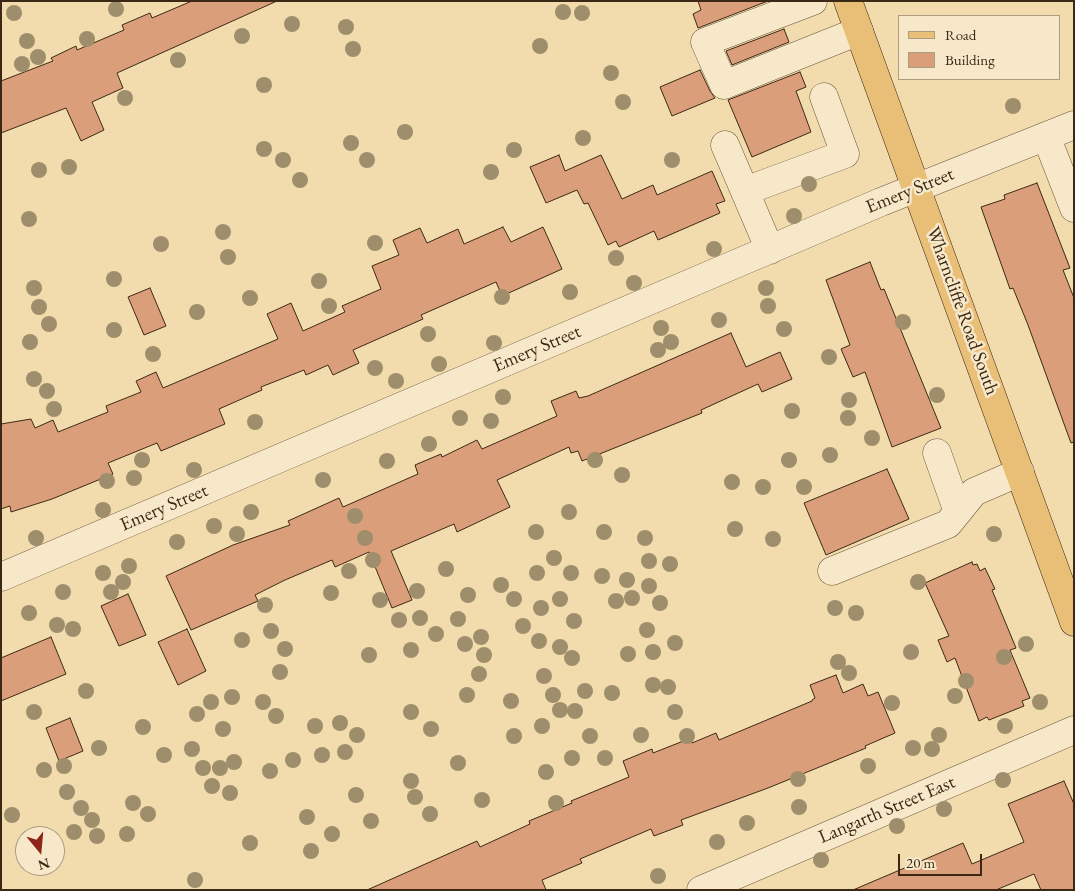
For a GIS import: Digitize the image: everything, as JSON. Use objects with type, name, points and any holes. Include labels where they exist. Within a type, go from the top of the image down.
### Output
[{"type":"main road","name":"Wharncliffe Road South","points":[[848,1],[1074,622]]},
{"type":"street","points":[[813,1],[705,42],[724,85],[859,31]]},
{"type":"street","points":[[745,191],[845,154],[824,97]]},
{"type":"street","name":"Emery Street","points":[[1,577],[916,187],[1074,125]]},
{"type":"street","points":[[1046,136],[1074,208]]},
{"type":"street","points":[[725,145],[770,250]]},
{"type":"street","points":[[937,453],[958,512]]},
{"type":"street","points":[[832,571],[948,524],[974,492],[1020,472]]},
{"type":"street","name":"Langarth Street East","points":[[701,890],[1074,730]]},
{"type":"building","points":[[192,1],[277,1],[117,73],[123,88],[92,102],[104,130],[81,141],[66,108],[1,133],[1,81],[53,61],[51,58],[76,46],[77,50],[124,30],[122,25],[150,13],[152,18]]},
{"type":"building","points":[[698,1],[768,1],[698,28],[693,14],[701,10]]},
{"type":"building","points":[[784,29],[789,42],[732,65],[726,51]]},
{"type":"building","points":[[700,70],[715,98],[672,116],[660,87]]},
{"type":"building","points":[[800,72],[806,87],[796,91],[811,132],[752,157],[728,100]]},
{"type":"building","points":[[559,155],[565,171],[601,155],[622,199],[653,185],[657,195],[712,171],[725,201],[716,204],[720,213],[658,240],[654,231],[619,247],[616,241],[608,245],[588,203],[584,204],[577,190],[546,203],[530,167]]},
{"type":"building","points":[[1037,183],[1070,268],[1063,270],[1074,298],[1074,442],[1071,443],[1028,325],[1013,288],[1010,289],[981,207],[1005,199],[1004,195]]},
{"type":"building","points":[[503,227],[511,242],[543,227],[562,269],[502,296],[496,282],[421,315],[423,319],[353,350],[359,363],[333,375],[328,365],[306,375],[304,370],[261,387],[262,390],[219,409],[225,424],[161,451],[157,443],[108,463],[113,474],[52,499],[11,512],[10,506],[1,509],[1,424],[31,419],[35,428],[53,420],[58,432],[108,412],[106,406],[141,392],[136,381],[156,372],[163,388],[278,339],[267,314],[291,303],[303,331],[345,312],[342,306],[381,289],[372,266],[399,255],[393,240],[420,228],[427,243],[458,229],[464,244]]},
{"type":"building","points":[[870,262],[881,290],[884,289],[941,428],[892,447],[865,372],[853,377],[841,349],[850,345],[826,280]]},
{"type":"building","points":[[150,288],[166,326],[144,335],[128,297]]},
{"type":"building","points":[[731,333],[746,367],[780,352],[792,379],[762,392],[758,384],[701,410],[702,413],[582,461],[578,451],[571,453],[569,447],[497,480],[510,507],[457,532],[454,524],[391,551],[412,600],[392,608],[369,552],[335,567],[332,560],[285,580],[255,595],[258,601],[191,630],[166,576],[233,545],[290,525],[288,521],[339,498],[343,507],[418,474],[415,465],[441,454],[442,457],[477,440],[482,449],[557,416],[551,401],[576,391],[579,398],[588,396]]},
{"type":"building","points":[[887,469],[909,519],[826,555],[804,503]]},
{"type":"building","points":[[972,562],[973,565],[977,564],[980,571],[985,568],[995,589],[992,590],[1016,648],[1010,650],[1030,698],[1022,701],[1024,706],[989,720],[987,717],[979,721],[955,658],[947,662],[938,640],[949,636],[925,583]]},
{"type":"building","points":[[128,594],[146,635],[119,646],[101,606]]},
{"type":"building","points":[[187,629],[206,671],[178,685],[158,642]]},
{"type":"building","points":[[51,637],[66,674],[1,701],[1,658]]},
{"type":"building","points":[[836,675],[843,693],[863,684],[868,696],[878,692],[895,733],[865,746],[866,748],[768,788],[681,820],[683,825],[654,836],[651,829],[580,859],[582,863],[542,880],[546,890],[367,890],[477,841],[480,847],[530,824],[529,821],[572,803],[571,801],[629,777],[623,761],[652,749],[653,753],[691,738],[692,743],[716,733],[719,740],[812,701],[815,698],[810,685]]},
{"type":"building","points":[[70,718],[83,751],[59,761],[46,728]]},
{"type":"building","points":[[1064,781],[1074,804],[1074,890],[1041,890],[1034,874],[996,890],[853,890],[963,843],[972,864],[1024,842],[1008,804]]}]
